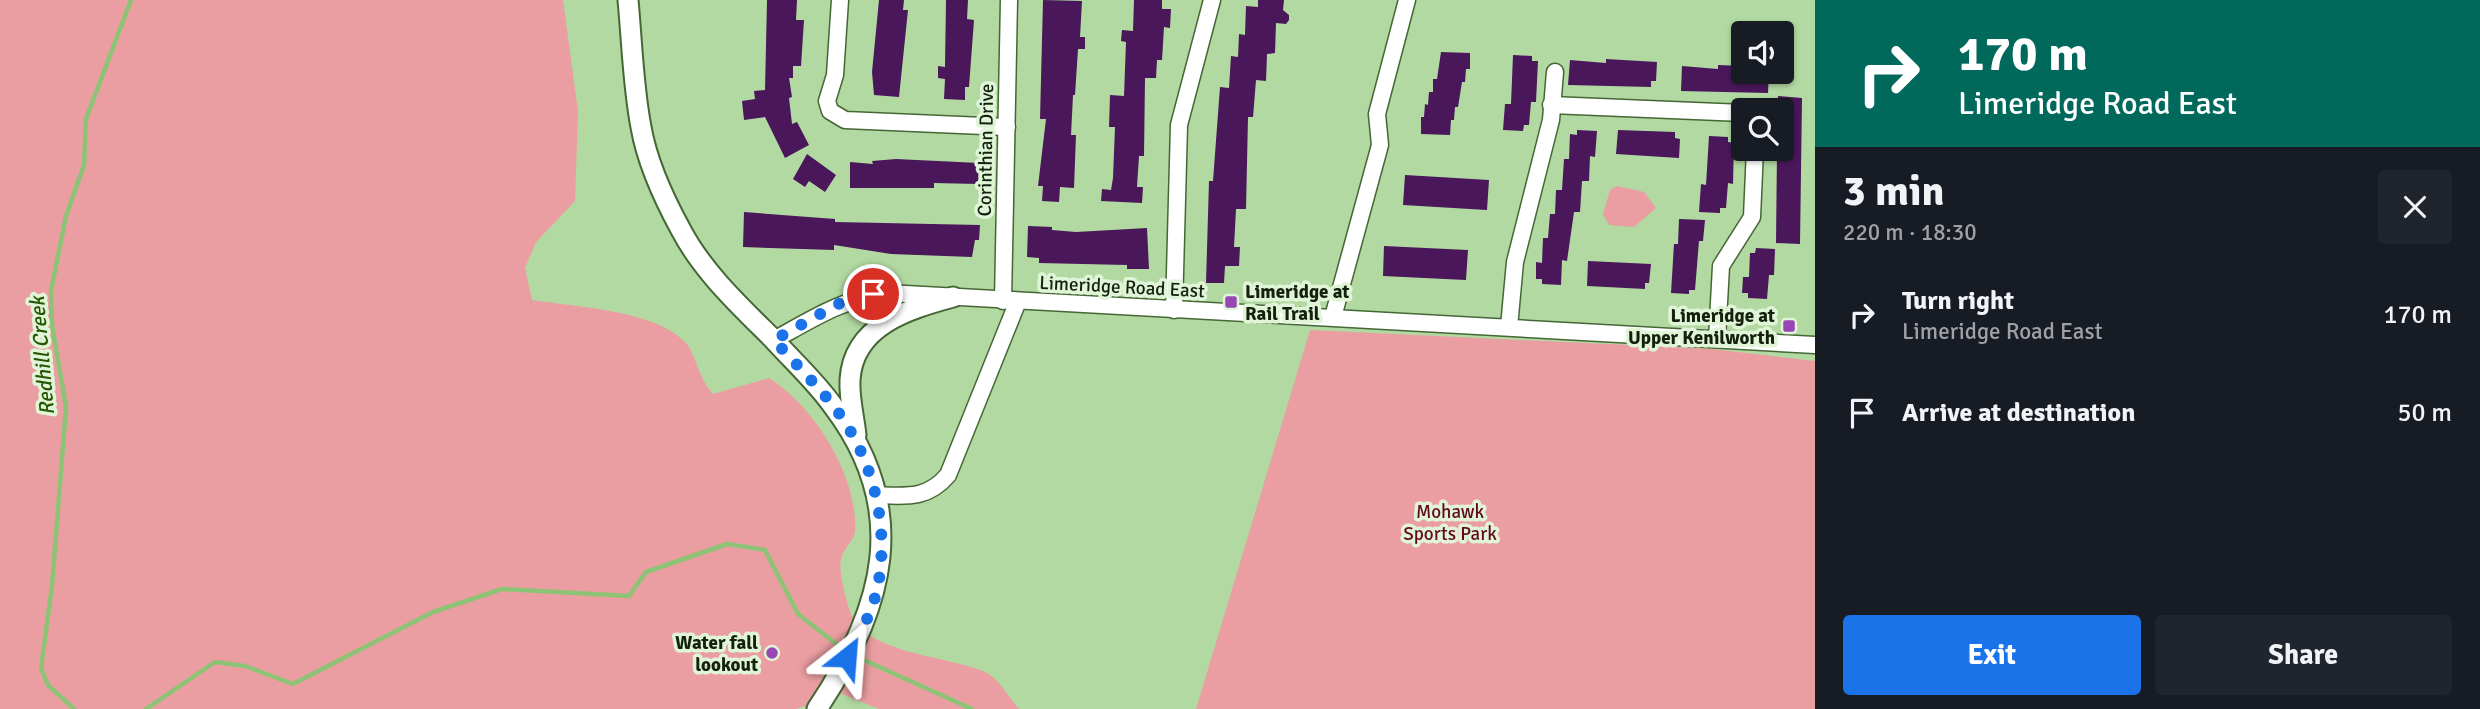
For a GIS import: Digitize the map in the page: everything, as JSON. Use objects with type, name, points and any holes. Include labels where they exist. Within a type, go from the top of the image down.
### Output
[{"type":"main road","points":[[628,0],[640,127],[657,179],[682,232],[728,295],[774,340],[832,404],[856,443],[875,495],[881,551],[876,592],[866,622],[820,705]]},
{"type":"main road","points":[[856,443],[850,382],[854,359],[865,339],[899,315],[953,297]]},
{"type":"street","points":[[840,0],[835,75],[827,101],[830,111],[845,120],[1007,127]]},
{"type":"street","name":"Corinthian Drive","points":[[1009,0],[1007,127],[1011,301]]},
{"type":"street","points":[[1174,310],[1179,125],[1212,0]]},
{"type":"street","points":[[1334,317],[1380,145],[1377,114],[1407,0]]},
{"type":"street","points":[[1509,327],[1515,262],[1551,120],[1555,72]]},
{"type":"street","points":[[1551,105],[1731,112]]},
{"type":"street","points":[[1717,339],[1721,266],[1752,217],[1754,161]]},
{"type":"street","name":"Limeridge Road East","points":[[774,340],[838,304],[859,296],[888,293],[1815,345]]},
{"type":"street","points":[[875,495],[913,496],[937,489],[948,475],[1011,301]]},
{"type":"green space","points":[[0,0],[563,0],[578,111],[575,201],[536,242],[525,268],[532,300],[614,312],[655,323],[673,332],[686,343],[703,380],[713,394],[769,378],[786,390],[817,424],[830,444],[849,488],[855,531],[840,564],[843,588],[852,616],[862,629],[894,647],[987,673],[1000,684],[1019,709],[879,709],[842,694],[796,709],[0,709]]},
{"type":"green space","points":[[1617,186],[1644,192],[1656,208],[1634,227],[1609,225],[1603,214],[1610,190]]},
{"type":"green space","name":"Mohawk Sports Park","points":[[1310,330],[1713,349],[1815,361],[1815,709],[1196,709]]},
{"type":"building","points":[[767,0],[797,0],[796,20],[804,20],[801,66],[793,66],[793,78],[789,78],[792,97],[789,98],[792,124],[797,122],[809,145],[785,158],[765,117],[744,120],[742,101],[755,99],[754,91],[765,90]]},
{"type":"building","points":[[879,0],[904,0],[903,10],[908,10],[899,97],[874,95],[872,72]]},
{"type":"building","points":[[946,0],[968,0],[967,19],[974,20],[969,87],[965,87],[965,100],[944,99],[945,79],[938,78],[938,66],[945,67]]},
{"type":"building","points":[[1043,0],[1082,1],[1080,37],[1085,37],[1085,49],[1078,49],[1073,95],[1071,135],[1076,135],[1074,188],[1060,187],[1059,202],[1042,201],[1043,186],[1038,186],[1046,119],[1040,119]]},
{"type":"building","points":[[1134,0],[1162,0],[1162,9],[1171,9],[1170,28],[1164,27],[1162,60],[1157,60],[1156,78],[1145,78],[1144,156],[1139,156],[1137,187],[1143,187],[1142,203],[1101,201],[1102,189],[1111,190],[1113,178],[1115,127],[1109,127],[1110,95],[1124,96],[1126,42],[1121,41],[1122,30],[1133,31]]},
{"type":"building","points":[[1258,0],[1284,0],[1283,10],[1289,15],[1289,20],[1286,24],[1276,23],[1275,53],[1267,54],[1266,81],[1256,80],[1253,117],[1248,117],[1246,209],[1236,209],[1234,247],[1240,247],[1239,266],[1225,266],[1224,283],[1206,283],[1209,181],[1213,181],[1220,87],[1229,88],[1231,56],[1238,57],[1239,34],[1245,35],[1246,6],[1258,7]]},
{"type":"building","points":[[1441,52],[1470,53],[1470,69],[1466,69],[1465,82],[1462,82],[1458,107],[1455,107],[1454,120],[1451,120],[1450,135],[1421,134],[1421,117],[1424,117],[1425,104],[1428,105],[1429,92],[1433,92],[1433,79],[1437,79]]},
{"type":"building","points":[[1513,55],[1532,56],[1532,61],[1538,61],[1536,102],[1531,102],[1529,125],[1524,125],[1523,131],[1503,130],[1505,104],[1511,104]]},
{"type":"building","points":[[1606,59],[1657,62],[1656,81],[1651,81],[1651,87],[1568,85],[1570,60],[1606,63]]},
{"type":"building","points":[[1718,65],[1731,66],[1731,84],[1768,84],[1768,93],[1681,91],[1682,66],[1718,69]]},
{"type":"building","points":[[1778,96],[1802,98],[1800,244],[1776,243],[1777,161],[1794,161],[1794,98]]},
{"type":"building","points":[[1577,130],[1597,131],[1595,157],[1590,156],[1589,181],[1582,181],[1580,212],[1574,212],[1567,261],[1562,260],[1561,285],[1542,284],[1542,279],[1536,279],[1536,262],[1542,263],[1543,238],[1548,238],[1550,214],[1555,214],[1556,190],[1562,190],[1564,159],[1569,159],[1570,134],[1577,135]]},
{"type":"building","points":[[1618,130],[1675,132],[1675,138],[1680,139],[1679,158],[1616,154]]},
{"type":"building","points":[[1709,136],[1728,137],[1728,142],[1731,142],[1731,161],[1734,161],[1733,184],[1728,183],[1726,208],[1720,208],[1720,213],[1699,212],[1701,184],[1706,185]]},
{"type":"building","points":[[807,154],[836,175],[825,192],[809,181],[805,187],[793,179]]},
{"type":"building","points":[[896,159],[979,163],[978,184],[934,183],[934,188],[850,188],[850,162],[873,164],[872,161]]},
{"type":"building","points":[[1405,175],[1489,180],[1487,210],[1403,205]]},
{"type":"building","points":[[744,212],[835,219],[835,222],[980,225],[979,240],[975,240],[972,257],[891,254],[834,245],[834,250],[743,247]]},
{"type":"building","points":[[1679,219],[1705,220],[1703,241],[1699,241],[1695,290],[1689,290],[1689,294],[1671,293],[1674,244],[1678,244]]},
{"type":"building","points":[[1028,226],[1076,232],[1147,228],[1149,269],[1127,269],[1127,265],[1039,263],[1039,258],[1027,257]]},
{"type":"building","points":[[1384,246],[1468,250],[1466,280],[1383,276]]},
{"type":"building","points":[[1756,248],[1775,249],[1774,275],[1769,275],[1767,299],[1748,298],[1748,293],[1742,293],[1743,277],[1749,277],[1750,253],[1755,253]]},
{"type":"building","points":[[1588,261],[1651,264],[1649,283],[1645,283],[1645,289],[1587,286]]},
{"type":"waterway","name":"Redhill Creek","points":[[74,709],[48,685],[41,668],[52,586],[66,407],[52,325],[51,291],[66,216],[84,165],[86,119],[131,0]]},
{"type":"waterway","points":[[146,709],[215,662],[245,666],[293,684],[433,612],[502,589],[629,596],[646,572],[727,544],[765,550],[798,614],[844,650]]},
{"type":"waterway","points":[[855,656],[972,709]]},
{"type":"place","name":"Limeridge at Rail Trail","points":[[1231,302]]},
{"type":"place","name":"Limeridge at Upper Kenilworth","points":[[1789,326]]},
{"type":"place","name":"Water fall lookout","points":[[772,653]]},
{"type":"route","points":[[847,657],[866,622],[876,592],[881,540],[875,495],[868,467],[842,418],[774,340],[838,304],[873,294]]}]
